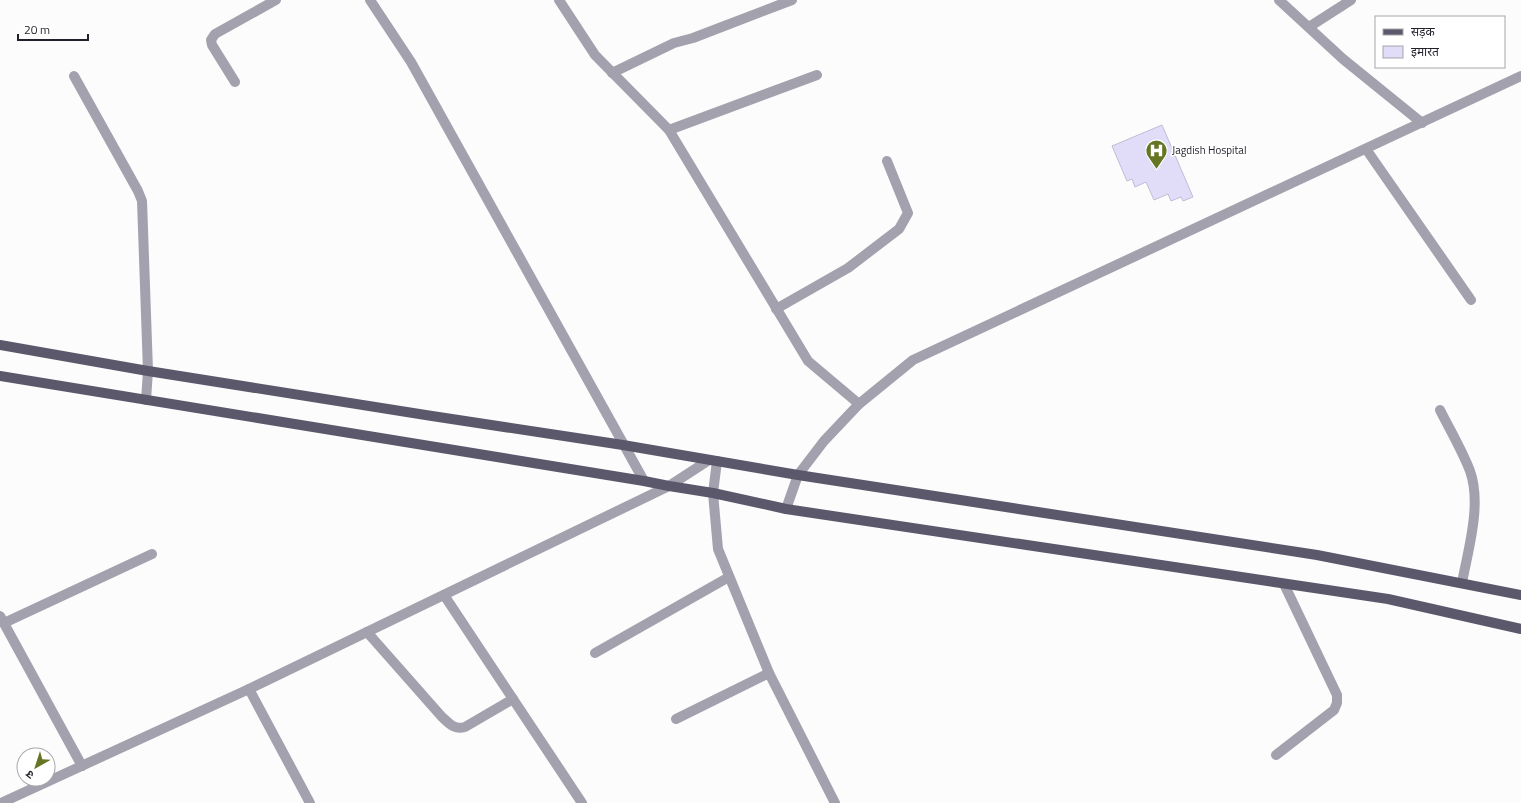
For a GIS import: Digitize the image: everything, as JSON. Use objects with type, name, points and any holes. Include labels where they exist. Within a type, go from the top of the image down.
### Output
[{"type":"main road","points":[[0,345],[148,371],[624,445],[798,475],[1317,556],[1521,595]]},
{"type":"main road","points":[[0,376],[668,486],[713,492],[786,509],[1388,599],[1521,629]]},
{"type":"street","points":[[235,82],[212,45],[212,40],[215,34],[276,0]]},
{"type":"street","points":[[370,0],[411,62],[644,481]]},
{"type":"street","points":[[559,0],[595,55],[669,130],[808,361],[859,404]]},
{"type":"street","points":[[612,73],[674,43],[693,38],[792,0]]},
{"type":"street","points":[[1278,0],[1344,59],[1422,123]]},
{"type":"street","points":[[1308,27],[1351,0]]},
{"type":"street","points":[[669,130],[817,75]]},
{"type":"street","points":[[74,76],[138,191],[142,201],[148,371],[146,400]]},
{"type":"street","points":[[786,509],[798,475],[824,441],[859,404],[913,360],[1521,76]]},
{"type":"street","points":[[1366,149],[1471,300]]},
{"type":"street","points":[[776,309],[848,268],[899,229],[908,213],[887,161]]},
{"type":"street","points":[[1440,410],[1470,471],[1474,486],[1473,523],[1462,583]]},
{"type":"street","points":[[1,803],[248,689],[444,595],[668,486],[713,460]]},
{"type":"street","points":[[713,460],[713,492],[718,549],[768,673],[835,803]]},
{"type":"street","points":[[82,766],[2,620],[152,554]]},
{"type":"street","points":[[595,653],[729,577]]},
{"type":"street","points":[[1276,755],[1334,710],[1337,703],[1337,695],[1284,584]]},
{"type":"street","points":[[444,595],[582,803]]},
{"type":"street","points":[[367,632],[442,717],[454,728],[460,729],[465,727],[513,699]]},
{"type":"street","points":[[676,719],[768,673]]},
{"type":"street","points":[[248,689],[310,803]]},
{"type":"building","points":[[1162,125],[1193,197],[1183,201],[1181,197],[1171,201],[1168,194],[1154,200],[1146,182],[1135,187],[1132,179],[1127,181],[1112,146]]},
{"type":"place","name":"Jagdish Hospital","points":[[1157,170]]}]
